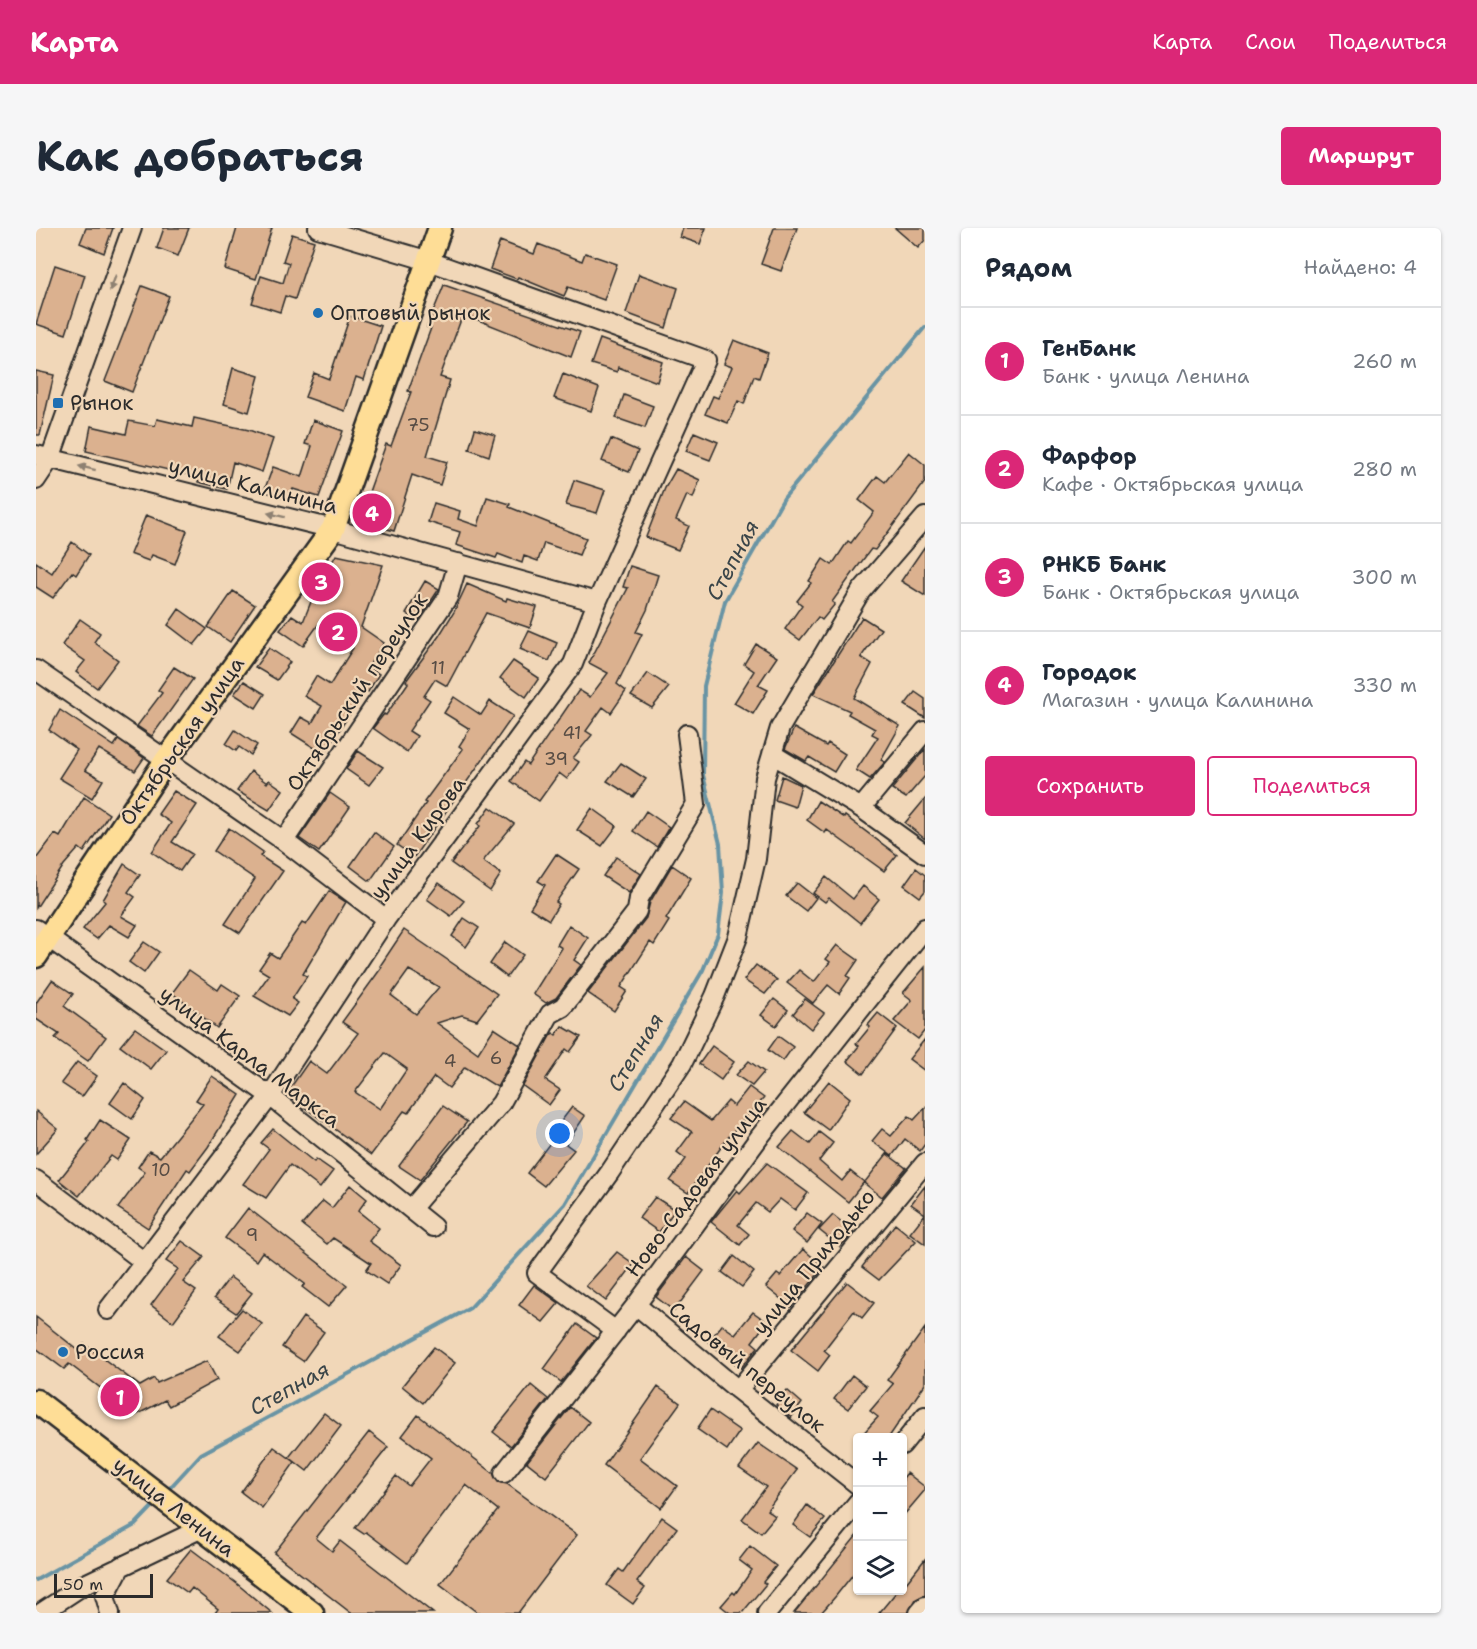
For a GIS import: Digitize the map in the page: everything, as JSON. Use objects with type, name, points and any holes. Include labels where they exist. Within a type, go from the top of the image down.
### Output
[{"type":"main road","name":"Октябрьская улица","points":[[40,940],[333,529],[440,228]]},
{"type":"main road","name":"улица Ленина","points":[[36,1401],[312,1613]]},
{"type":"street","points":[[36,480],[132,228]]},
{"type":"street","points":[[318,228],[429,261]]},
{"type":"street","name":"улица Кирова","points":[[108,1310],[270,1096],[386,919],[573,664],[597,602],[706,360],[429,261]]},
{"type":"street","name":"улица Калинина","points":[[43,457],[333,529],[597,602]]},
{"type":"street","points":[[616,1331],[537,1273],[654,1109],[682,1064],[715,996],[738,938],[756,859],[765,778],[780,728],[861,591],[925,517]]},
{"type":"street","name":"Октябрьский переулок","points":[[284,842],[448,597],[458,563]]},
{"type":"street","points":[[36,670],[165,762],[284,842],[386,919]]},
{"type":"street","points":[[861,808],[925,731]]},
{"type":"street","points":[[411,1209],[501,1103],[550,1014],[564,1007],[637,910],[639,898],[696,804],[687,734]]},
{"type":"street","points":[[772,754],[861,808],[925,854]]},
{"type":"street","name":"Ново-Садовая улица","points":[[504,1473],[636,1305],[761,1135],[925,928]]},
{"type":"street","name":"улица Карла Маркса","points":[[40,940],[270,1096],[433,1227]]},
{"type":"street","name":"улица Приходько","points":[[738,1390],[925,1163]]},
{"type":"street","points":[[36,1180],[143,1261]]},
{"type":"street","name":"Садовый переулок","points":[[636,1305],[853,1481]]},
{"type":"street","points":[[907,1440],[925,1416]]},
{"type":"street","points":[[767,1613],[853,1508]]},
{"type":"street","points":[[41,1613],[85,1584],[197,1524]]},
{"type":"street","points":[[110,1613],[105,1596],[121,1566]]},
{"type":"street","points":[[920,1613],[925,1606]]},
{"type":"building","points":[[86,228],[113,228],[104,253],[80,243]]},
{"type":"building","points":[[164,228],[189,228],[178,256],[157,248]]},
{"type":"building","points":[[237,228],[272,228],[256,279],[225,269]]},
{"type":"building","points":[[683,228],[706,228],[700,244],[680,237]]},
{"type":"building","points":[[774,228],[797,228],[781,271],[761,264]]},
{"type":"building","points":[[895,228],[925,228],[925,240],[918,248]]},
{"type":"building","points":[[292,234],[314,241],[295,299],[285,296],[280,312],[252,303],[261,276],[283,283],[289,263],[283,261]]},
{"type":"building","points":[[500,241],[534,254],[538,244],[582,261],[585,253],[617,264],[604,300],[568,287],[564,296],[518,277],[517,279],[490,269]]},
{"type":"building","points":[[55,265],[85,275],[66,334],[36,324]]},
{"type":"building","points":[[639,274],[678,288],[666,328],[626,313]]},
{"type":"building","points":[[444,285],[580,332],[571,357],[463,314],[440,377],[450,380],[427,456],[447,462],[440,485],[412,475],[394,531],[359,520],[386,444],[391,446],[411,392],[408,391],[431,328],[427,327]]},
{"type":"building","points":[[142,286],[169,296],[132,392],[105,381]]},
{"type":"building","points":[[350,316],[381,326],[364,380],[356,377],[345,411],[305,397],[314,373],[329,379]]},
{"type":"building","points":[[600,339],[663,362],[657,382],[618,367],[617,372],[591,364]]},
{"type":"building","points":[[734,340],[768,353],[759,378],[754,376],[744,404],[738,401],[728,423],[705,414],[713,396],[718,398],[732,367],[724,364]]},
{"type":"building","points":[[233,368],[259,376],[249,412],[224,404]]},
{"type":"building","points":[[36,371],[54,375],[40,435],[36,435]]},
{"type":"building","points":[[563,374],[599,388],[591,411],[554,398]]},
{"type":"building","points":[[624,395],[653,406],[645,428],[616,418]]},
{"type":"building","points":[[194,418],[249,430],[273,439],[262,472],[233,462],[227,489],[198,482],[199,477],[86,451],[91,426],[126,434],[129,421],[155,426],[157,419],[192,427]]},
{"type":"building","points":[[313,420],[343,431],[319,497],[293,489],[289,500],[264,491],[273,467],[302,477],[312,446],[305,444]]},
{"type":"building","points":[[475,429],[495,435],[489,456],[469,449]]},
{"type":"building","points":[[694,432],[718,442],[710,460],[686,451]]},
{"type":"building","points":[[611,439],[638,451],[629,472],[602,461]]},
{"type":"building","points":[[909,452],[925,465],[925,482],[875,550],[871,549],[853,573],[832,602],[835,604],[822,620],[818,617],[800,640],[785,629],[802,605],[797,601],[811,583],[809,581],[823,559],[832,565],[848,541],[851,543],[874,512],[859,500],[877,476],[885,482]]},
{"type":"building","points":[[676,469],[700,480],[693,498],[687,495],[676,520],[689,526],[678,550],[646,537],[665,488]]},
{"type":"building","points":[[574,480],[605,490],[597,513],[566,505]]},
{"type":"building","points":[[487,497],[510,504],[509,507],[586,538],[579,555],[544,543],[538,561],[524,556],[522,563],[498,554],[496,558],[456,545],[460,532],[428,522],[434,503],[460,511],[458,519],[478,526]]},
{"type":"building","points":[[146,515],[187,531],[175,564],[152,555],[149,561],[130,554]]},
{"type":"building","points":[[72,542],[89,555],[76,575],[72,572],[53,598],[36,587],[36,562],[52,573]]},
{"type":"building","points":[[925,546],[925,596],[901,581]]},
{"type":"building","points":[[336,555],[383,565],[361,627],[384,643],[368,667],[379,674],[368,692],[365,690],[324,754],[291,733],[301,717],[312,723],[322,706],[304,696],[316,676],[330,685],[353,648],[318,625],[303,646],[280,630],[292,615],[303,622],[322,574],[325,575]]},
{"type":"building","points":[[630,566],[658,575],[647,610],[636,632],[642,634],[617,684],[626,691],[611,713],[603,707],[586,731],[592,735],[573,758],[579,762],[567,779],[559,773],[539,801],[511,781],[524,762],[528,765],[579,690],[590,697],[608,673],[589,663],[628,588],[623,587]]},
{"type":"building","points":[[425,581],[439,589],[418,621],[406,613]]},
{"type":"building","points":[[467,584],[506,601],[507,598],[537,607],[530,628],[486,613],[447,686],[435,679],[424,696],[430,700],[409,731],[417,736],[407,752],[373,728],[384,714],[386,715],[408,683],[406,681],[439,636],[454,612]]},
{"type":"building","points":[[233,591],[255,605],[230,642],[208,627]]},
{"type":"building","points":[[179,609],[207,629],[194,645],[168,625]]},
{"type":"building","points":[[862,617],[881,629],[861,657],[872,664],[854,698],[900,726],[881,760],[885,762],[870,779],[856,770],[878,737],[872,734],[875,729],[848,714],[850,711],[813,694]]},
{"type":"building","points":[[80,619],[100,633],[94,642],[118,660],[97,688],[76,672],[85,661],[62,645]]},
{"type":"building","points":[[529,631],[557,643],[549,661],[520,649]]},
{"type":"building","points":[[756,644],[777,657],[758,685],[768,690],[753,714],[734,703],[754,671],[744,664]]},
{"type":"building","points":[[269,648],[290,662],[277,680],[255,667]]},
{"type":"building","points":[[513,661],[539,678],[526,697],[500,678]]},
{"type":"building","points":[[174,667],[193,679],[152,736],[137,726],[162,693],[158,690]]},
{"type":"building","points":[[648,673],[669,687],[652,708],[631,696]]},
{"type":"building","points":[[244,681],[265,694],[256,708],[234,694]]},
{"type":"building","points":[[915,692],[925,699],[925,718],[905,705]]},
{"type":"building","points":[[454,697],[481,715],[490,701],[513,716],[414,857],[397,845],[426,803],[424,802],[463,749],[459,746],[470,729],[444,713]]},
{"type":"building","points":[[60,710],[114,746],[118,740],[144,758],[135,771],[99,749],[85,770],[103,780],[92,798],[59,778],[77,750],[49,730]]},
{"type":"building","points":[[794,728],[826,746],[828,743],[845,754],[834,772],[809,757],[806,761],[785,749]]},
{"type":"building","points":[[235,730],[257,745],[251,755],[239,747],[236,751],[226,744]]},
{"type":"building","points":[[925,749],[925,776],[906,798],[892,789]]},
{"type":"building","points":[[358,751],[383,767],[369,785],[346,769]]},
{"type":"building","points":[[621,763],[646,779],[633,797],[607,781]]},
{"type":"building","points":[[251,771],[267,783],[269,780],[283,790],[269,810],[237,791]]},
{"type":"building","points":[[782,776],[801,785],[795,807],[775,800]]},
{"type":"building","points":[[174,791],[197,805],[172,842],[192,854],[180,871],[152,852],[171,823],[158,814]]},
{"type":"building","points":[[330,793],[350,807],[319,852],[299,838]]},
{"type":"building","points":[[84,797],[109,814],[84,852],[79,848],[64,865],[36,908],[36,859],[55,834],[60,837]]},
{"type":"building","points":[[925,799],[925,839],[905,823]]},
{"type":"building","points":[[818,801],[844,818],[845,816],[897,855],[884,871],[827,830],[825,833],[807,820]]},
{"type":"building","points":[[490,807],[514,824],[483,861],[501,874],[490,891],[451,863],[480,826],[478,824]]},
{"type":"building","points":[[592,808],[617,826],[602,846],[577,830]]},
{"type":"building","points":[[646,811],[669,827],[657,847],[633,831]]},
{"type":"building","points":[[229,828],[263,852],[260,856],[283,871],[240,933],[225,924],[255,879],[214,851]]},
{"type":"building","points":[[374,832],[394,847],[370,881],[350,866]]},
{"type":"building","points":[[556,854],[579,869],[556,902],[559,904],[549,920],[530,908],[545,885],[538,881]]},
{"type":"building","points":[[616,857],[641,874],[629,893],[603,876]]},
{"type":"building","points":[[124,864],[140,875],[128,892],[135,897],[121,916],[137,925],[129,937],[109,925],[97,939],[83,929],[105,902],[103,900]]},
{"type":"building","points":[[672,865],[691,878],[666,919],[669,921],[654,945],[650,942],[621,987],[627,991],[614,1011],[588,993],[646,918],[650,902]]},
{"type":"building","points":[[916,868],[925,875],[925,891],[920,897],[904,885]]},
{"type":"building","points":[[826,877],[853,899],[863,886],[879,899],[860,923],[829,898],[825,902],[813,893]]},
{"type":"building","points":[[439,883],[464,901],[451,916],[427,899]]},
{"type":"building","points":[[797,883],[816,898],[806,911],[786,896]]},
{"type":"building","points":[[329,891],[346,902],[303,974],[307,976],[292,999],[298,1003],[288,1016],[254,996],[269,975],[259,969],[270,953],[278,958],[302,923],[306,925]]},
{"type":"building","points":[[464,918],[479,928],[466,947],[452,936]]},
{"type":"building","points":[[569,925],[588,938],[574,960],[581,965],[556,998],[546,1003],[533,994],[562,948],[557,945]]},
{"type":"building","points":[[404,930],[497,994],[477,1020],[462,1015],[437,1023],[478,1053],[494,1028],[520,1045],[497,1087],[465,1067],[449,1088],[434,1077],[408,1113],[404,1111],[371,1155],[286,1094],[309,1061],[327,1074],[358,1033],[342,1022],[382,967],[380,966]],"holes":[[[409,970],[439,987],[416,1014],[391,995]],[[385,1053],[407,1069],[380,1109],[355,1092]]]},
{"type":"building","points":[[144,942],[159,952],[144,973],[129,962]]},
{"type":"building","points":[[505,942],[523,955],[507,977],[490,964]]},
{"type":"building","points":[[837,945],[858,960],[839,994],[828,985],[813,1003],[787,983],[799,970],[814,982],[830,962],[826,959]]},
{"type":"building","points":[[756,965],[777,980],[765,994],[744,980]]},
{"type":"building","points":[[925,967],[925,1030],[918,1039],[894,1021],[912,1000],[903,993]]},
{"type":"building","points":[[189,970],[218,990],[222,984],[240,996],[217,1028],[172,993]]},
{"type":"building","points":[[52,980],[73,994],[64,1006],[106,1037],[88,1061],[55,1038],[59,1034],[36,1019],[36,1003]]},
{"type":"building","points":[[774,999],[788,1010],[776,1026],[761,1015]]},
{"type":"building","points":[[805,999],[824,1013],[811,1029],[793,1014]]},
{"type":"building","points":[[878,1013],[897,1028],[863,1074],[847,1061],[859,1046],[856,1044]]},
{"type":"building","points":[[562,1026],[581,1037],[570,1052],[566,1049],[545,1080],[560,1090],[549,1105],[523,1086],[550,1036],[553,1033],[556,1035]]},
{"type":"building","points":[[135,1028],[166,1050],[151,1069],[120,1046]]},
{"type":"building","points":[[778,1036],[793,1047],[783,1061],[768,1050]]},
{"type":"building","points":[[925,1039],[925,1071],[909,1059]]},
{"type":"building","points":[[712,1046],[734,1062],[721,1080],[699,1064]]},
{"type":"building","points":[[749,1061],[764,1072],[752,1086],[736,1075]]},
{"type":"building","points":[[77,1062],[97,1076],[82,1097],[61,1083]]},
{"type":"building","points":[[212,1076],[240,1095],[208,1147],[190,1171],[187,1169],[148,1228],[118,1208],[145,1172],[138,1167],[149,1151],[160,1157],[203,1104],[196,1100]]},
{"type":"building","points":[[829,1081],[850,1098],[828,1130],[804,1112]]},
{"type":"building","points":[[124,1083],[145,1100],[132,1119],[110,1103]]},
{"type":"building","points":[[749,1087],[764,1098],[730,1135],[688,1193],[670,1181],[686,1159],[677,1152],[692,1132],[671,1118],[684,1102],[711,1121],[728,1101],[734,1106]]},
{"type":"building","points":[[443,1106],[467,1122],[420,1180],[399,1166]]},
{"type":"building","points":[[572,1107],[585,1116],[566,1144],[574,1150],[544,1186],[527,1173],[563,1126],[559,1124]]},
{"type":"building","points":[[925,1108],[925,1144],[920,1151],[905,1139],[892,1156],[872,1141],[882,1129],[891,1136],[909,1116],[914,1120]]},
{"type":"building","points":[[36,1111],[58,1129],[36,1154]]},
{"type":"building","points":[[100,1120],[131,1140],[117,1160],[111,1156],[79,1196],[59,1180],[89,1142],[87,1140]]},
{"type":"building","points":[[273,1129],[314,1162],[316,1159],[333,1171],[320,1188],[290,1165],[266,1198],[243,1184],[269,1149],[261,1143]]},
{"type":"building","points":[[793,1131],[810,1144],[819,1132],[833,1143],[819,1161],[842,1181],[850,1171],[864,1182],[848,1202],[779,1147]]},
{"type":"building","points":[[887,1154],[906,1168],[882,1197],[864,1183]]},
{"type":"building","points":[[767,1163],[808,1193],[795,1210],[780,1199],[768,1212],[756,1203],[738,1225],[749,1234],[740,1245],[711,1222],[737,1190],[740,1193]]},
{"type":"building","points":[[350,1185],[367,1199],[358,1211],[379,1228],[369,1241],[401,1265],[387,1284],[366,1270],[371,1263],[333,1238],[327,1244],[302,1225],[323,1201],[332,1208]]},
{"type":"building","points":[[925,1186],[925,1214],[911,1204]]},
{"type":"building","points":[[655,1197],[675,1210],[659,1232],[639,1218]]},
{"type":"building","points":[[248,1208],[347,1285],[328,1307],[302,1287],[305,1284],[262,1252],[256,1261],[225,1238]]},
{"type":"building","points":[[807,1213],[822,1224],[807,1243],[792,1231]]},
{"type":"building","points":[[925,1214],[925,1244],[910,1233]]},
{"type":"building","points":[[833,1215],[854,1232],[840,1247],[819,1230]]},
{"type":"building","points":[[895,1224],[916,1241],[879,1280],[862,1267]]},
{"type":"building","points":[[182,1241],[204,1257],[183,1282],[196,1291],[173,1322],[151,1305],[178,1269],[166,1261]]},
{"type":"building","points":[[803,1249],[824,1267],[791,1307],[766,1287],[777,1274],[780,1276]]},
{"type":"building","points":[[617,1252],[634,1264],[606,1301],[586,1286]]},
{"type":"building","points":[[734,1256],[754,1272],[742,1287],[722,1272]]},
{"type":"building","points":[[686,1257],[704,1271],[674,1311],[656,1297]]},
{"type":"building","points":[[230,1277],[252,1293],[236,1313],[214,1298]]},
{"type":"building","points":[[847,1282],[874,1303],[862,1318],[854,1311],[824,1350],[830,1355],[818,1371],[791,1350]]},
{"type":"building","points":[[534,1285],[559,1303],[543,1322],[519,1305]]},
{"type":"building","points":[[242,1309],[262,1324],[240,1351],[219,1336]]},
{"type":"building","points":[[753,1312],[767,1322],[752,1342],[758,1347],[741,1368],[708,1342],[722,1325],[735,1334]]},
{"type":"building","points":[[36,1317],[78,1350],[84,1344],[140,1386],[154,1378],[157,1383],[207,1361],[217,1380],[169,1406],[165,1400],[136,1415],[69,1364],[64,1369],[36,1348]]},
{"type":"building","points":[[303,1317],[324,1332],[303,1361],[282,1347]]},
{"type":"building","points":[[577,1324],[596,1338],[561,1382],[544,1369]]},
{"type":"building","points":[[925,1328],[925,1384],[892,1433],[864,1433],[878,1417],[870,1411],[893,1384],[887,1380]]},
{"type":"building","points":[[434,1347],[455,1363],[423,1403],[402,1386]]},
{"type":"building","points":[[852,1375],[866,1386],[848,1409],[834,1399]]},
{"type":"building","points":[[531,1385],[548,1399],[511,1446],[493,1432]]},
{"type":"building","points":[[658,1387],[680,1403],[640,1458],[677,1486],[661,1508],[604,1465]]},
{"type":"building","points":[[787,1390],[802,1403],[791,1418],[776,1405]]},
{"type":"building","points":[[570,1407],[589,1422],[546,1477],[527,1462]]},
{"type":"building","points":[[710,1410],[740,1431],[727,1450],[697,1429]]},
{"type":"building","points":[[324,1413],[341,1426],[307,1471],[289,1457]]},
{"type":"building","points":[[418,1415],[493,1473],[498,1482],[507,1484],[577,1535],[518,1613],[478,1613],[440,1584],[498,1510],[466,1485],[407,1563],[366,1532],[364,1534],[355,1528],[396,1476],[409,1486],[431,1458],[402,1436]]},
{"type":"building","points":[[369,1432],[388,1447],[316,1538],[332,1551],[340,1541],[433,1613],[351,1613],[274,1553]]},
{"type":"building","points":[[758,1443],[797,1470],[767,1510],[775,1516],[761,1533],[742,1519],[766,1487],[739,1468]]},
{"type":"building","points":[[274,1447],[295,1462],[262,1508],[241,1492]]},
{"type":"building","points":[[907,1473],[925,1487],[907,1511]]},
{"type":"building","points":[[807,1505],[825,1519],[810,1537],[793,1525]]},
{"type":"building","points":[[662,1517],[677,1528],[637,1582],[645,1588],[633,1604],[607,1585],[619,1569],[623,1572]]},
{"type":"building","points":[[853,1540],[853,1574],[835,1597],[821,1613],[794,1613]]},
{"type":"building","points":[[750,1546],[776,1566],[763,1582],[766,1584],[742,1613],[730,1613],[721,1606],[733,1592],[735,1594],[752,1570],[739,1560]]},
{"type":"building","points":[[191,1549],[272,1613],[215,1613],[218,1609],[192,1588],[188,1593],[167,1578]]},
{"type":"building","points":[[925,1559],[925,1595],[916,1599],[908,1613],[879,1613],[894,1595],[907,1595],[907,1582]]},
{"type":"waterway","name":"Степная","points":[[167,1491],[201,1454],[470,1308],[565,1204],[703,970],[718,934],[723,893],[720,844],[703,775],[704,686],[725,601],[784,498],[925,327]]},
{"type":"waterway","name":"Степная","points":[[36,1580],[135,1525],[156,1503]]},
{"type":"place","name":"Оптовый рынок","points":[[318,313]]},
{"type":"place","name":"Рынок","points":[[58,403]]},
{"type":"place","name":"Городок","points":[[372,513]]},
{"type":"place","name":"РНКБ Банк","points":[[321,582]]},
{"type":"place","name":"Фарфор","points":[[338,632]]},
{"type":"place","name":"Россия","points":[[63,1352]]},
{"type":"place","name":"ГенБанк","points":[[120,1397]]}]
